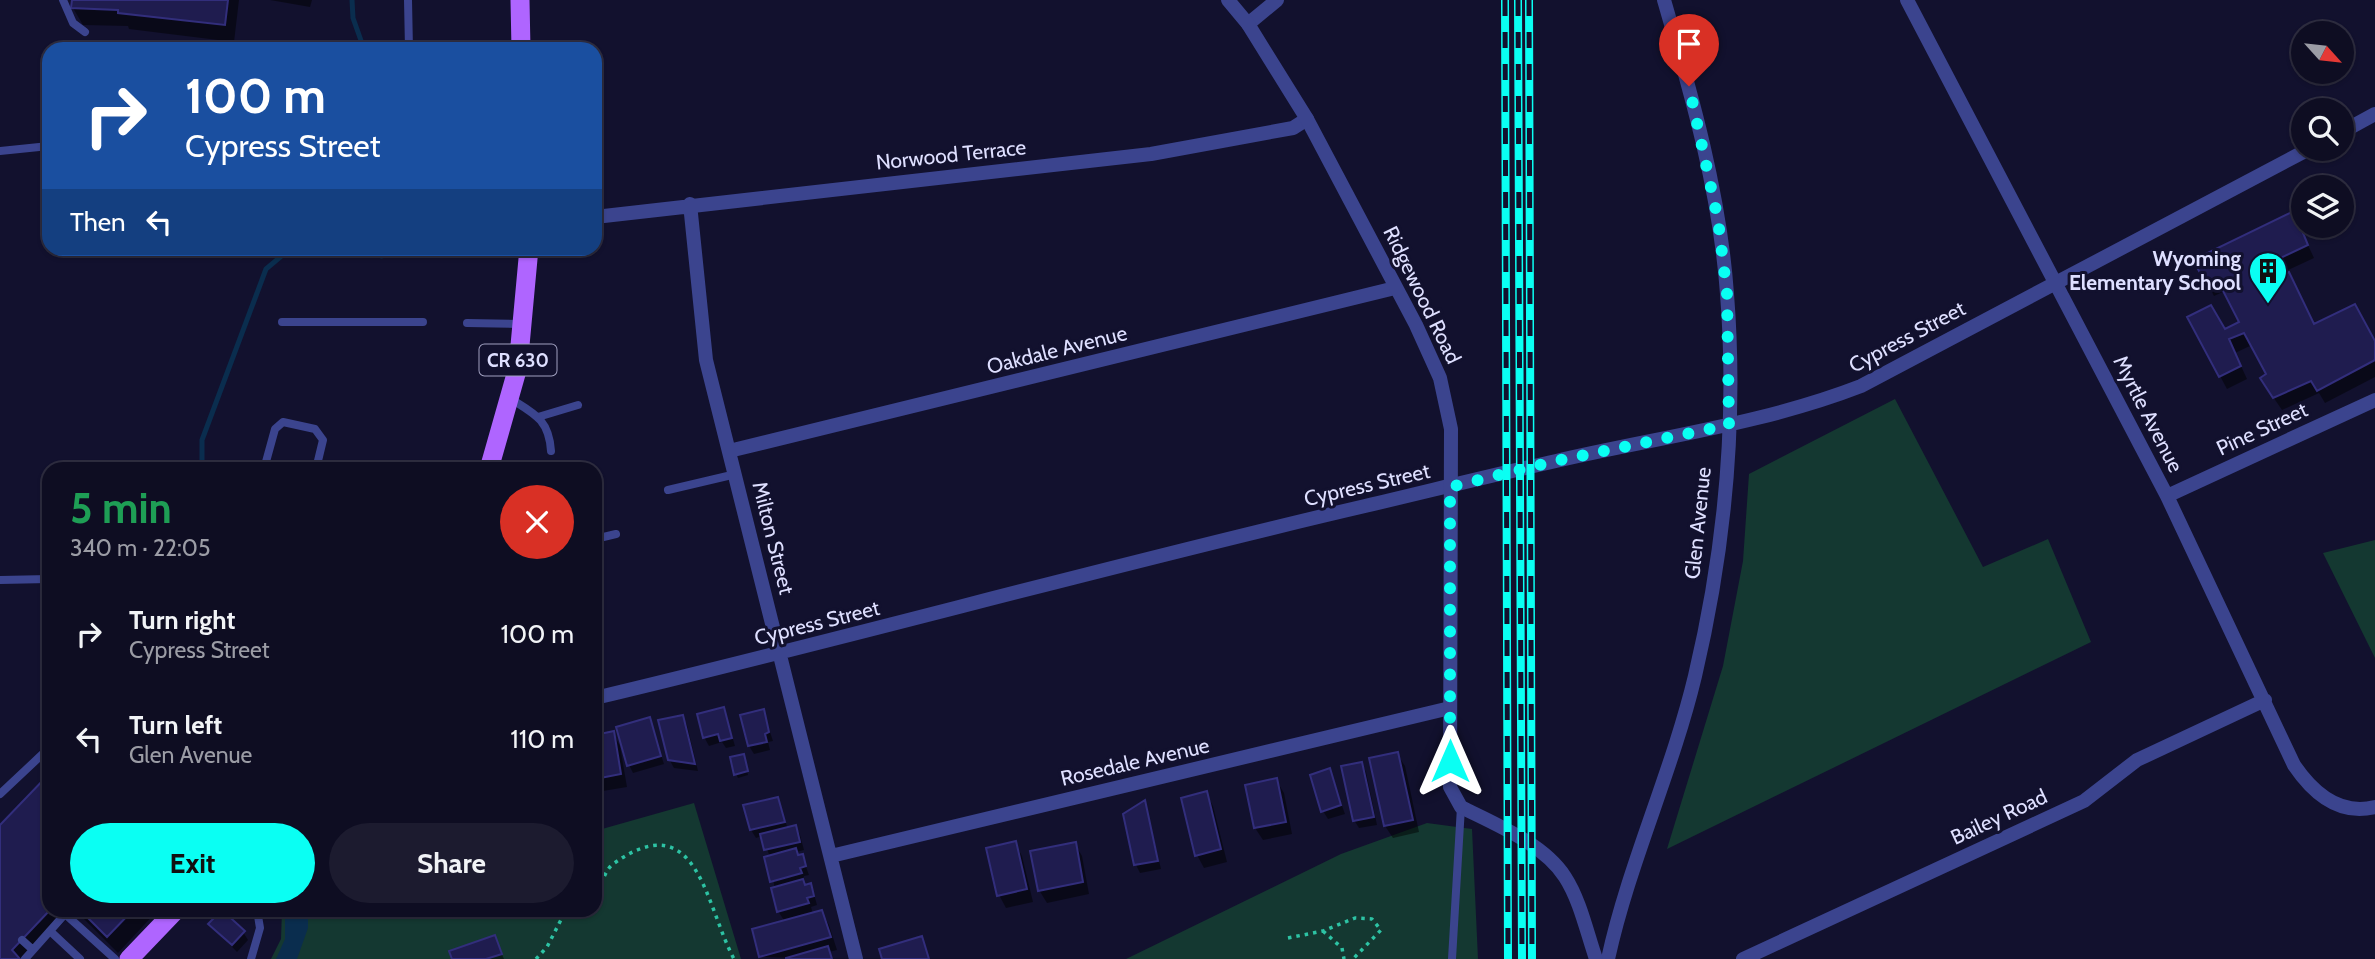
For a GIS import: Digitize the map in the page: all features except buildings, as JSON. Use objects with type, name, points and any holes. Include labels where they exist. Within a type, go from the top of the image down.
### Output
[{"type":"main road","points":[[520,0],[521,42]]},
{"type":"main road","name":"CR 630","points":[[491,462],[510,398],[523,324],[528,256]]},
{"type":"main road","points":[[129,959],[169,917]]},
{"type":"street","name":"Ridgewood Road","points":[[1228,0],[1248,24],[1307,119],[1440,378],[1451,429],[1450,787],[1461,807]]},
{"type":"street","points":[[1248,24],[1277,0]]},
{"type":"street","name":"Glen Avenue","points":[[1608,959],[1694,677],[1722,526],[1729,425],[1727,294],[1718,220],[1695,108],[1664,0]]},
{"type":"street","name":"Myrtle Avenue","points":[[1907,0],[2167,496],[2294,765],[2306,784],[2325,800],[2347,809],[2375,807]]},
{"type":"street","points":[[2354,125],[2375,114]]},
{"type":"street","name":"Norwood Terrace","points":[[602,216],[1151,154],[1293,128],[1307,119]]},
{"type":"street","name":"Cypress Street","points":[[602,696],[1556,461],[1729,425],[1821,402],[1861,386],[2291,158]]},
{"type":"street","name":"Milton Street","points":[[690,204],[706,360],[856,959]]},
{"type":"street","name":"Oakdale Avenue","points":[[729,451],[1395,288]]},
{"type":"street","name":"Pine Street","points":[[2167,496],[2375,400]]},
{"type":"street","name":"Bailey Road","points":[[1743,959],[2084,801],[2137,760],[2265,700]]},
{"type":"street","name":"Rosedale Avenue","points":[[831,856],[1450,708]]},
{"type":"street","points":[[1461,807],[1541,852],[1555,865],[1573,893],[1596,959]]},
{"type":"lane","points":[[63,0],[73,23],[85,32]]},
{"type":"lane","points":[[408,0],[409,42]]},
{"type":"lane","points":[[0,150],[42,146]]},
{"type":"lane","points":[[282,322],[423,322]]},
{"type":"lane","points":[[467,323],[523,324]]},
{"type":"lane","points":[[510,398],[538,417],[547,428],[551,451]]},
{"type":"lane","points":[[538,417],[578,405]]},
{"type":"lane","points":[[266,462],[275,429],[283,422],[314,429],[323,440],[318,462]]},
{"type":"lane","points":[[668,490],[736,474]]},
{"type":"lane","points":[[602,537],[616,534]]},
{"type":"lane","points":[[0,580],[42,579]]},
{"type":"lane","points":[[0,794],[42,755]]},
{"type":"lane","points":[[1452,959],[1461,807]]},
{"type":"lane","points":[[24,959],[62,917]]},
{"type":"lane","points":[[68,917],[115,959]]},
{"type":"lane","points":[[251,959],[260,928],[258,917]]},
{"type":"lane","points":[[50,931],[80,959]]},
{"type":"lane","points":[[22,940],[33,950]]},
{"type":"path","points":[[602,885],[609,867],[632,853],[650,844],[673,848],[684,856],[702,881],[734,959]]},
{"type":"path","points":[[536,959],[547,947],[562,917]]},
{"type":"path","points":[[1288,938],[1323,931],[1355,918],[1365,917],[1377,923],[1381,929],[1377,937],[1353,959]]},
{"type":"path","points":[[1323,931],[1342,948],[1344,959]]},
{"type":"green space","points":[[1895,399],[1983,567],[2048,539],[2091,642],[1667,849],[1723,666],[1743,561],[1749,474]]},
{"type":"green space","points":[[2375,540],[2375,658],[2323,553]]},
{"type":"green space","points":[[694,803],[741,959],[271,959],[281,939],[282,917],[602,917],[602,829]]},
{"type":"green space","points":[[1427,823],[1472,829],[1478,959],[1126,959],[1341,854]]},
{"type":"water","points":[[285,917],[308,917],[308,928],[297,959],[276,959],[285,939]]},
{"type":"waterway","points":[[352,0],[353,18],[362,42]]},
{"type":"waterway","points":[[202,462],[202,440],[266,269],[281,256]]},
{"type":"railway","points":[[1505,0],[1508,959]]},
{"type":"railway","points":[[1518,0],[1522,959]]},
{"type":"railway","points":[[1529,0],[1532,959]]},
{"type":"place","name":"Wyoming Elementary School","points":[[2268,305]]},
{"type":"route","points":[[1450,761],[1450,487],[1556,461],[1729,425],[1727,294],[1718,220],[1689,86]]}]
